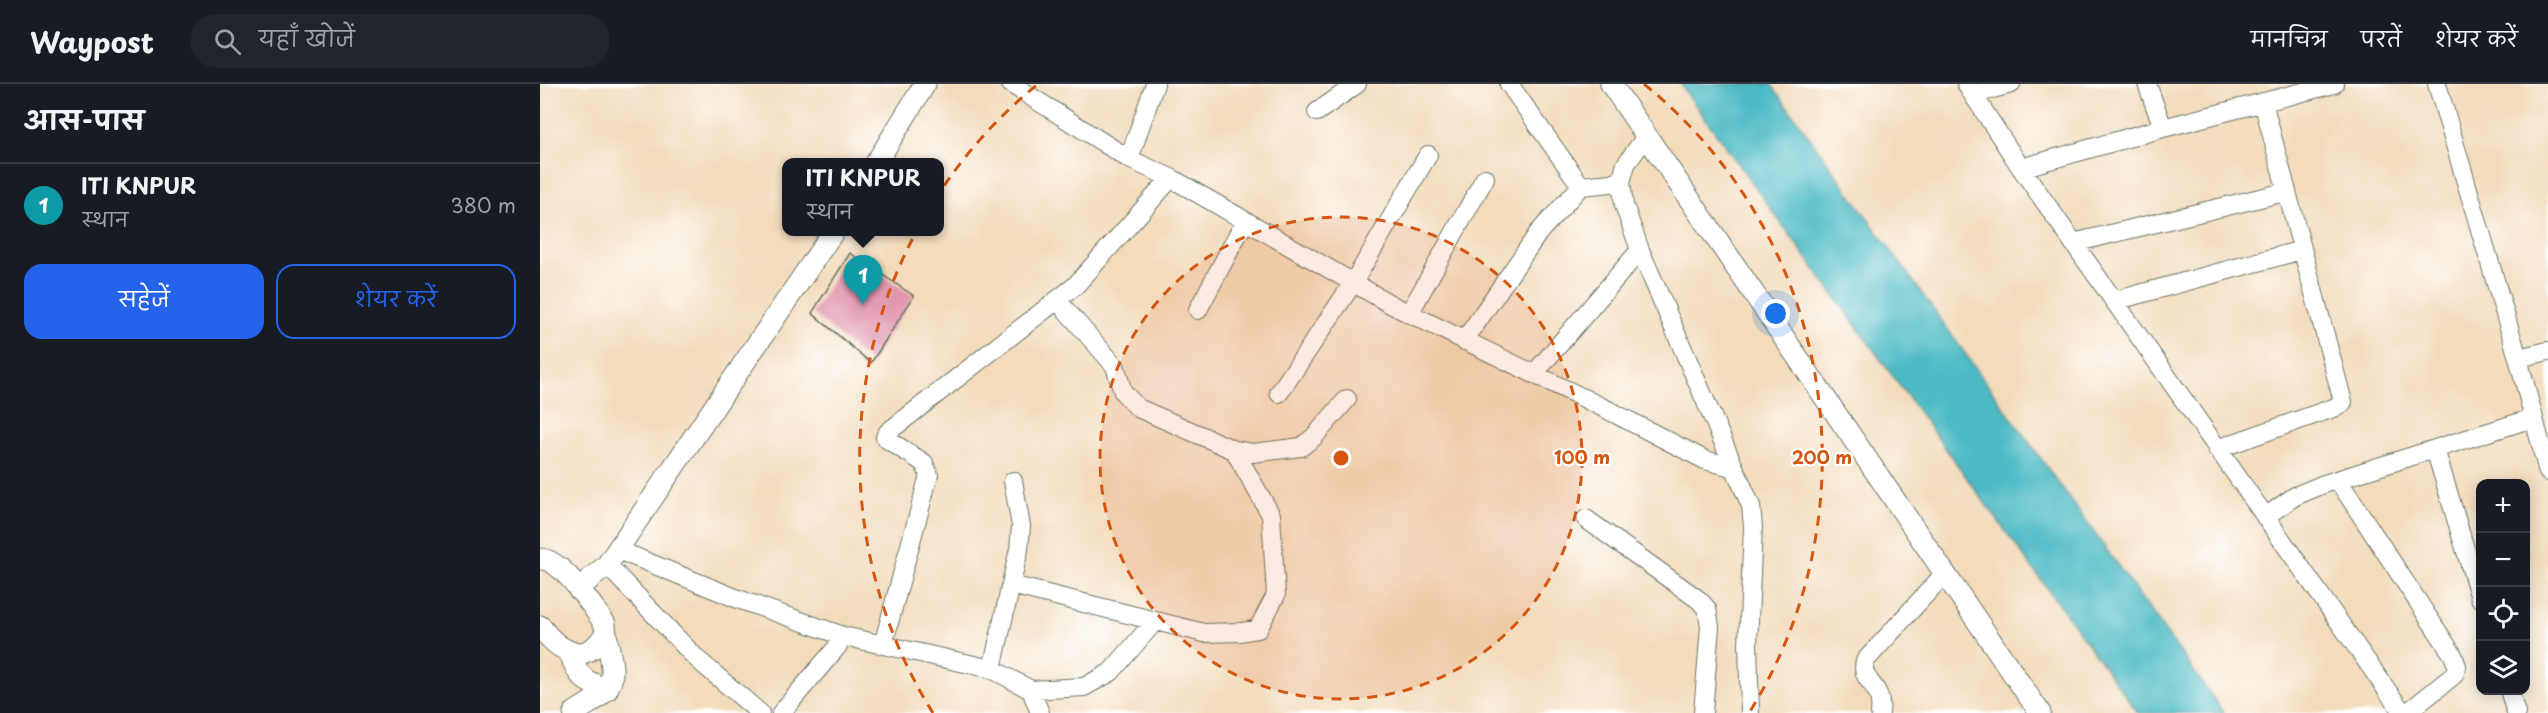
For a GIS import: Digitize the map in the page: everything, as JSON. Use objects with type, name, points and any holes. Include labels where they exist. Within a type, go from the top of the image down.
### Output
[{"type":"street","points":[[879,158],[925,84]]},
{"type":"street","points":[[1011,84],[1128,159],[1171,178],[1409,314],[1705,460],[1732,467]]},
{"type":"street","points":[[1128,159],[1155,84]]},
{"type":"street","points":[[1317,112],[1357,84]]},
{"type":"street","points":[[1509,84],[1581,186]]},
{"type":"street","points":[[1611,84],[2040,713]]},
{"type":"street","points":[[2010,84],[1970,89],[2021,168],[2114,302],[2405,713],[2454,675],[2457,666],[2453,655],[2338,480]]},
{"type":"street","points":[[2147,84],[2163,128]]},
{"type":"street","points":[[2021,168],[2332,84]]},
{"type":"street","points":[[2437,84],[2518,358],[2533,418],[2544,446],[2548,472]]},
{"type":"street","points":[[2217,449],[2339,406],[2343,402],[2285,192],[2263,102]]},
{"type":"street","points":[[1647,135],[1626,164],[1621,182],[1624,205],[1640,250],[1750,506],[1753,527],[1748,644],[1750,713]]},
{"type":"street","points":[[1279,393],[1353,283],[1428,155]]},
{"type":"street","points":[[883,645],[930,475],[924,463],[885,436],[1075,286],[1171,178]]},
{"type":"street","points":[[1409,314],[1485,178]]},
{"type":"street","points":[[1464,341],[1539,232],[1581,186],[1621,182]]},
{"type":"street","points":[[2073,243],[2285,192]]},
{"type":"street","points":[[1198,310],[1245,221]]},
{"type":"street","points":[[578,589],[613,557],[830,236]]},
{"type":"street","points":[[1533,374],[1640,250]]},
{"type":"street","points":[[2114,302],[2302,250]]},
{"type":"street","points":[[1057,300],[1100,346],[1115,366],[1123,392],[1128,400],[1138,408],[1234,450],[1253,453],[1301,447],[1314,437],[1347,399]]},
{"type":"street","points":[[2518,358],[2548,351]]},
{"type":"street","points":[[2265,517],[2295,496],[2338,480],[2533,418]]},
{"type":"street","points":[[2435,449],[2478,587]]},
{"type":"street","points":[[1011,585],[1204,633],[1257,629],[1276,595],[1271,515],[1234,450]]},
{"type":"street","points":[[992,669],[1011,585],[1021,526],[1013,480]]},
{"type":"street","points":[[1586,519],[1699,600],[1707,609],[1710,626],[1704,713]]},
{"type":"street","points":[[613,557],[738,598],[843,636],[992,669],[1031,690],[1084,687],[1111,672],[1155,621]]},
{"type":"street","points":[[613,557],[697,659],[760,713]]},
{"type":"street","points":[[540,559],[545,559],[559,567],[605,624],[613,669],[607,690],[574,713]]},
{"type":"street","points":[[1880,713],[1879,692],[1864,675],[1865,661],[1945,573]]},
{"type":"street","points":[[540,626],[554,644],[570,653],[580,653],[594,648],[605,634]]},
{"type":"street","points":[[781,713],[837,647],[843,636]]},
{"type":"street","points":[[570,653],[575,669],[585,681],[607,690]]},
{"type":"street","points":[[1031,690],[1040,713]]},
{"type":"street","points":[[2511,695],[2516,713]]},
{"type":"water","points":[[1680,84],[1771,84],[2224,713],[2138,713]]},
{"type":"building","points":[[850,253],[914,296],[871,363],[812,313]]},
{"type":"place","name":"ITI KNPUR","points":[[863,305]]}]
